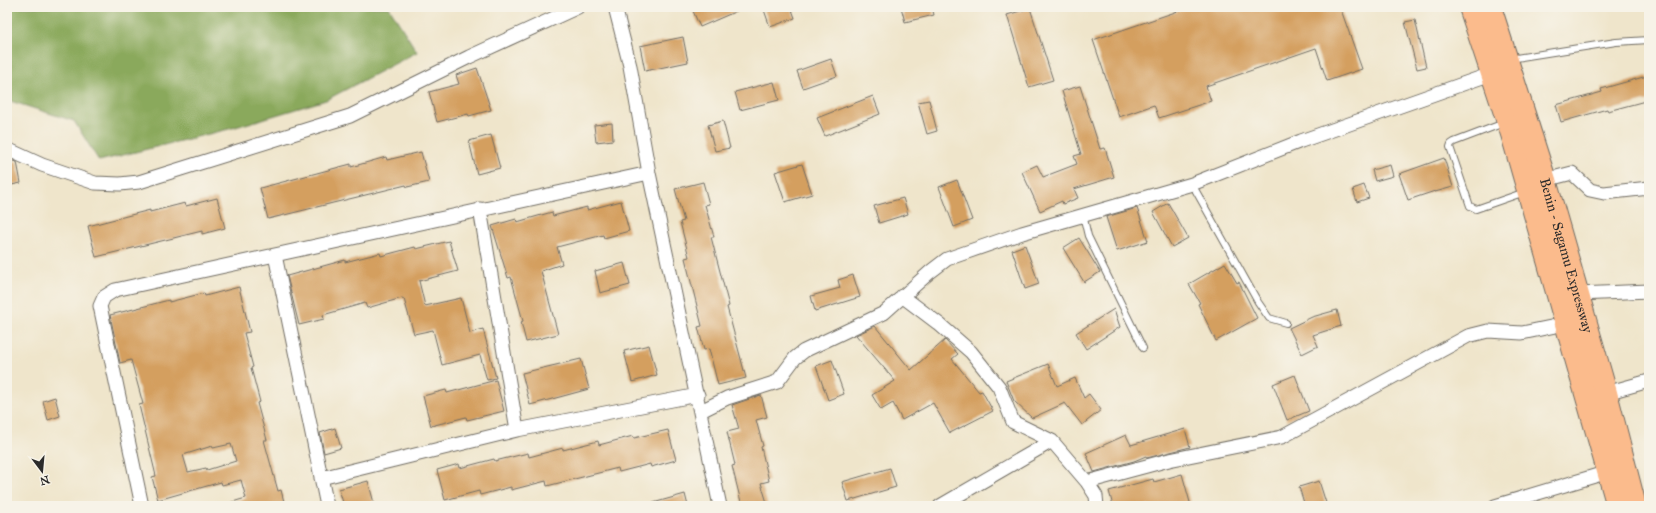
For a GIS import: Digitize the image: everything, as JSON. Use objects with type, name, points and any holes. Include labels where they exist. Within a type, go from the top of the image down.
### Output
[{"type":"highway","points":[[1470,7],[1499,67]]},
{"type":"highway","points":[[1490,7],[1499,67],[1517,129],[1537,185],[1565,324],[1618,506]]},
{"type":"highway","name":"Benin - Sagamu Expressway","points":[[1537,185],[1578,294],[1636,506]]},
{"type":"street","points":[[7,149],[42,165],[95,182],[120,184],[139,182],[350,116],[469,57],[578,7]]},
{"type":"street","points":[[615,7],[630,66],[649,173],[698,395],[720,506]]},
{"type":"street","points":[[701,411],[727,398],[777,382],[795,358],[804,351],[884,313],[902,296],[947,260],[1022,233],[1192,184],[1301,141],[1499,67]]},
{"type":"street","points":[[142,506],[100,306],[104,297],[115,290],[649,173]]},
{"type":"street","points":[[1537,185],[1572,173],[1590,190],[1604,193],[1649,188]]},
{"type":"street","points":[[480,209],[517,430]]},
{"type":"street","points":[[275,256],[327,506]]},
{"type":"street","points":[[1578,294],[1649,291]]},
{"type":"street","points":[[902,296],[939,324],[971,352],[999,387],[1013,422],[1052,441],[1087,482],[1096,496],[1097,506]]},
{"type":"street","points":[[1087,482],[1169,460],[1282,437],[1468,336],[1488,331],[1522,333],[1565,324]]},
{"type":"street","points":[[1606,393],[1649,381]]},
{"type":"street","points":[[321,478],[517,430],[698,395]]},
{"type":"street","points":[[940,506],[1052,441]]},
{"type":"street","points":[[1495,506],[1608,472]]},
{"type":"lane","points":[[1499,67],[1616,42],[1649,40]]},
{"type":"lane","points":[[1517,129],[1454,142],[1451,144],[1450,148],[1470,206],[1472,209],[1476,210],[1537,185]]},
{"type":"lane","points":[[1192,184],[1268,318],[1286,323]]},
{"type":"lane","points":[[1083,215],[1088,236],[1143,348]]},
{"type":"green space","points":[[7,7],[389,7],[417,52],[326,100],[229,129],[99,161],[74,121],[7,100]]},
{"type":"building","points":[[701,7],[746,7],[700,27],[693,11]]},
{"type":"building","points":[[763,7],[791,7],[795,18],[770,27]]},
{"type":"building","points":[[901,7],[932,7],[934,15],[905,22]]},
{"type":"building","points":[[1190,7],[1340,7],[1362,69],[1327,81],[1316,48],[1206,86],[1211,101],[1159,118],[1154,105],[1119,117],[1093,40]]},
{"type":"building","points":[[1030,8],[1053,80],[1029,87],[1007,15]]},
{"type":"building","points":[[1415,20],[1426,67],[1417,69],[1405,22]]},
{"type":"building","points":[[683,37],[688,62],[645,71],[640,46]]},
{"type":"building","points":[[831,59],[837,76],[803,88],[797,71]]},
{"type":"building","points":[[477,68],[491,110],[437,122],[429,92],[459,84],[456,75]]},
{"type":"building","points":[[1647,76],[1649,82],[1649,100],[1608,111],[1607,109],[1561,122],[1556,105],[1602,92],[1601,89]]},
{"type":"building","points":[[774,82],[779,100],[740,110],[735,92]]},
{"type":"building","points":[[1080,86],[1100,149],[1105,148],[1114,177],[1074,189],[1078,198],[1063,204],[1062,201],[1040,211],[1022,172],[1037,165],[1043,177],[1077,164],[1074,156],[1081,154],[1062,91]]},
{"type":"building","points":[[873,96],[880,114],[825,136],[817,118]]},
{"type":"building","points":[[929,100],[937,131],[927,134],[918,102]]},
{"type":"building","points":[[723,121],[730,148],[715,151],[708,125]]},
{"type":"building","points":[[612,123],[613,140],[596,142],[594,125]]},
{"type":"building","points":[[491,135],[500,168],[477,174],[469,141]]},
{"type":"building","points":[[421,152],[429,182],[407,187],[406,185],[268,219],[260,188],[351,164],[351,167],[386,157],[387,160]]},
{"type":"building","points":[[1444,158],[1453,187],[1408,200],[1399,174]]},
{"type":"building","points":[[7,162],[17,162],[21,183],[7,186]]},
{"type":"building","points":[[802,164],[812,194],[785,202],[775,172]]},
{"type":"building","points":[[1390,165],[1393,176],[1375,181],[1372,170]]},
{"type":"building","points":[[957,180],[972,220],[954,227],[939,187]]},
{"type":"building","points":[[703,182],[709,204],[705,205],[714,237],[711,237],[729,306],[727,307],[746,378],[718,385],[709,349],[704,350],[698,327],[702,326],[685,258],[689,257],[680,222],[684,221],[675,189]]},
{"type":"building","points":[[1364,185],[1369,198],[1357,202],[1353,189]]},
{"type":"building","points":[[217,198],[225,228],[202,234],[202,231],[96,257],[88,226],[150,210],[150,212],[185,203],[186,206]]},
{"type":"building","points":[[903,198],[908,214],[879,223],[874,206]]},
{"type":"building","points":[[621,201],[629,231],[604,238],[603,235],[557,247],[562,264],[541,271],[558,334],[526,342],[521,322],[523,321],[511,277],[508,278],[492,226],[516,219],[517,222],[552,212],[553,216],[587,207],[587,210]]},
{"type":"building","points":[[1168,203],[1188,238],[1172,247],[1153,212]]},
{"type":"building","points":[[1137,208],[1148,241],[1117,251],[1106,217]]},
{"type":"building","points":[[1079,238],[1100,272],[1084,282],[1063,248]]},
{"type":"building","points":[[449,241],[458,271],[419,281],[425,306],[461,298],[470,333],[483,329],[496,378],[487,380],[480,355],[442,365],[433,330],[414,334],[404,299],[402,298],[367,308],[365,303],[323,315],[324,319],[299,325],[287,276],[345,260],[345,262],[380,253],[381,256],[415,247],[416,249]]},
{"type":"building","points":[[1025,245],[1039,284],[1025,289],[1012,250]]},
{"type":"building","points":[[624,263],[630,285],[600,293],[595,271]]},
{"type":"building","points":[[1225,263],[1237,283],[1239,282],[1257,318],[1216,341],[1198,304],[1200,303],[1189,284]]},
{"type":"building","points":[[853,275],[860,297],[815,311],[811,296],[840,288],[838,280]]},
{"type":"building","points":[[239,287],[250,332],[244,333],[260,402],[257,403],[267,440],[264,440],[278,491],[281,490],[285,506],[229,506],[229,503],[246,498],[241,480],[222,485],[221,482],[158,500],[152,477],[156,476],[139,405],[143,404],[131,360],[120,363],[110,315],[204,293],[205,296]],"holes":[[[231,444],[236,461],[207,470],[206,468],[188,472],[183,455],[212,446],[213,448]]]},
{"type":"building","points":[[1114,309],[1120,327],[1086,349],[1076,333]]},
{"type":"building","points":[[1337,310],[1341,326],[1313,335],[1318,346],[1302,354],[1289,328],[1312,317]]},
{"type":"building","points":[[875,326],[911,370],[945,340],[958,354],[952,359],[979,392],[982,391],[993,411],[950,433],[933,403],[902,420],[893,403],[881,410],[872,395],[895,381],[856,335]]},
{"type":"building","points":[[649,345],[657,375],[632,382],[624,351]]},
{"type":"building","points":[[581,359],[589,389],[530,405],[522,373]]},
{"type":"building","points":[[832,360],[844,394],[828,400],[816,366]]},
{"type":"building","points":[[1048,364],[1057,386],[1075,378],[1084,398],[1089,394],[1101,410],[1082,425],[1065,403],[1032,418],[1014,401],[1006,381]]},
{"type":"building","points":[[1295,375],[1309,411],[1287,420],[1273,384]]},
{"type":"building","points":[[496,380],[504,411],[467,420],[466,417],[431,426],[423,396],[446,390],[447,393]]},
{"type":"building","points":[[761,395],[767,417],[756,420],[763,446],[761,447],[769,481],[761,483],[768,506],[742,506],[732,466],[735,465],[727,432],[739,429],[732,405]]},
{"type":"building","points":[[55,397],[60,416],[48,420],[43,401]]},
{"type":"building","points":[[335,428],[341,448],[324,453],[320,433]]},
{"type":"building","points":[[1185,429],[1190,447],[1147,458],[1146,456],[1134,461],[1094,472],[1086,453],[1126,435],[1131,445]]},
{"type":"building","points":[[668,430],[676,460],[651,467],[650,464],[619,472],[618,468],[547,486],[546,481],[511,490],[511,487],[480,495],[479,491],[445,500],[437,470],[459,464],[460,468],[494,459],[495,461],[528,453],[529,457],[598,441],[599,445],[633,436],[634,438]]},
{"type":"building","points":[[890,468],[896,487],[848,501],[842,482]]},
{"type":"building","points":[[1182,474],[1191,506],[1113,506],[1109,491],[1153,479],[1154,482]]},
{"type":"building","points":[[368,481],[374,503],[361,506],[344,506],[339,489]]},
{"type":"building","points":[[1319,481],[1327,506],[1305,506],[1299,487]]},
{"type":"building","points":[[685,494],[688,506],[653,506],[653,503]]}]
